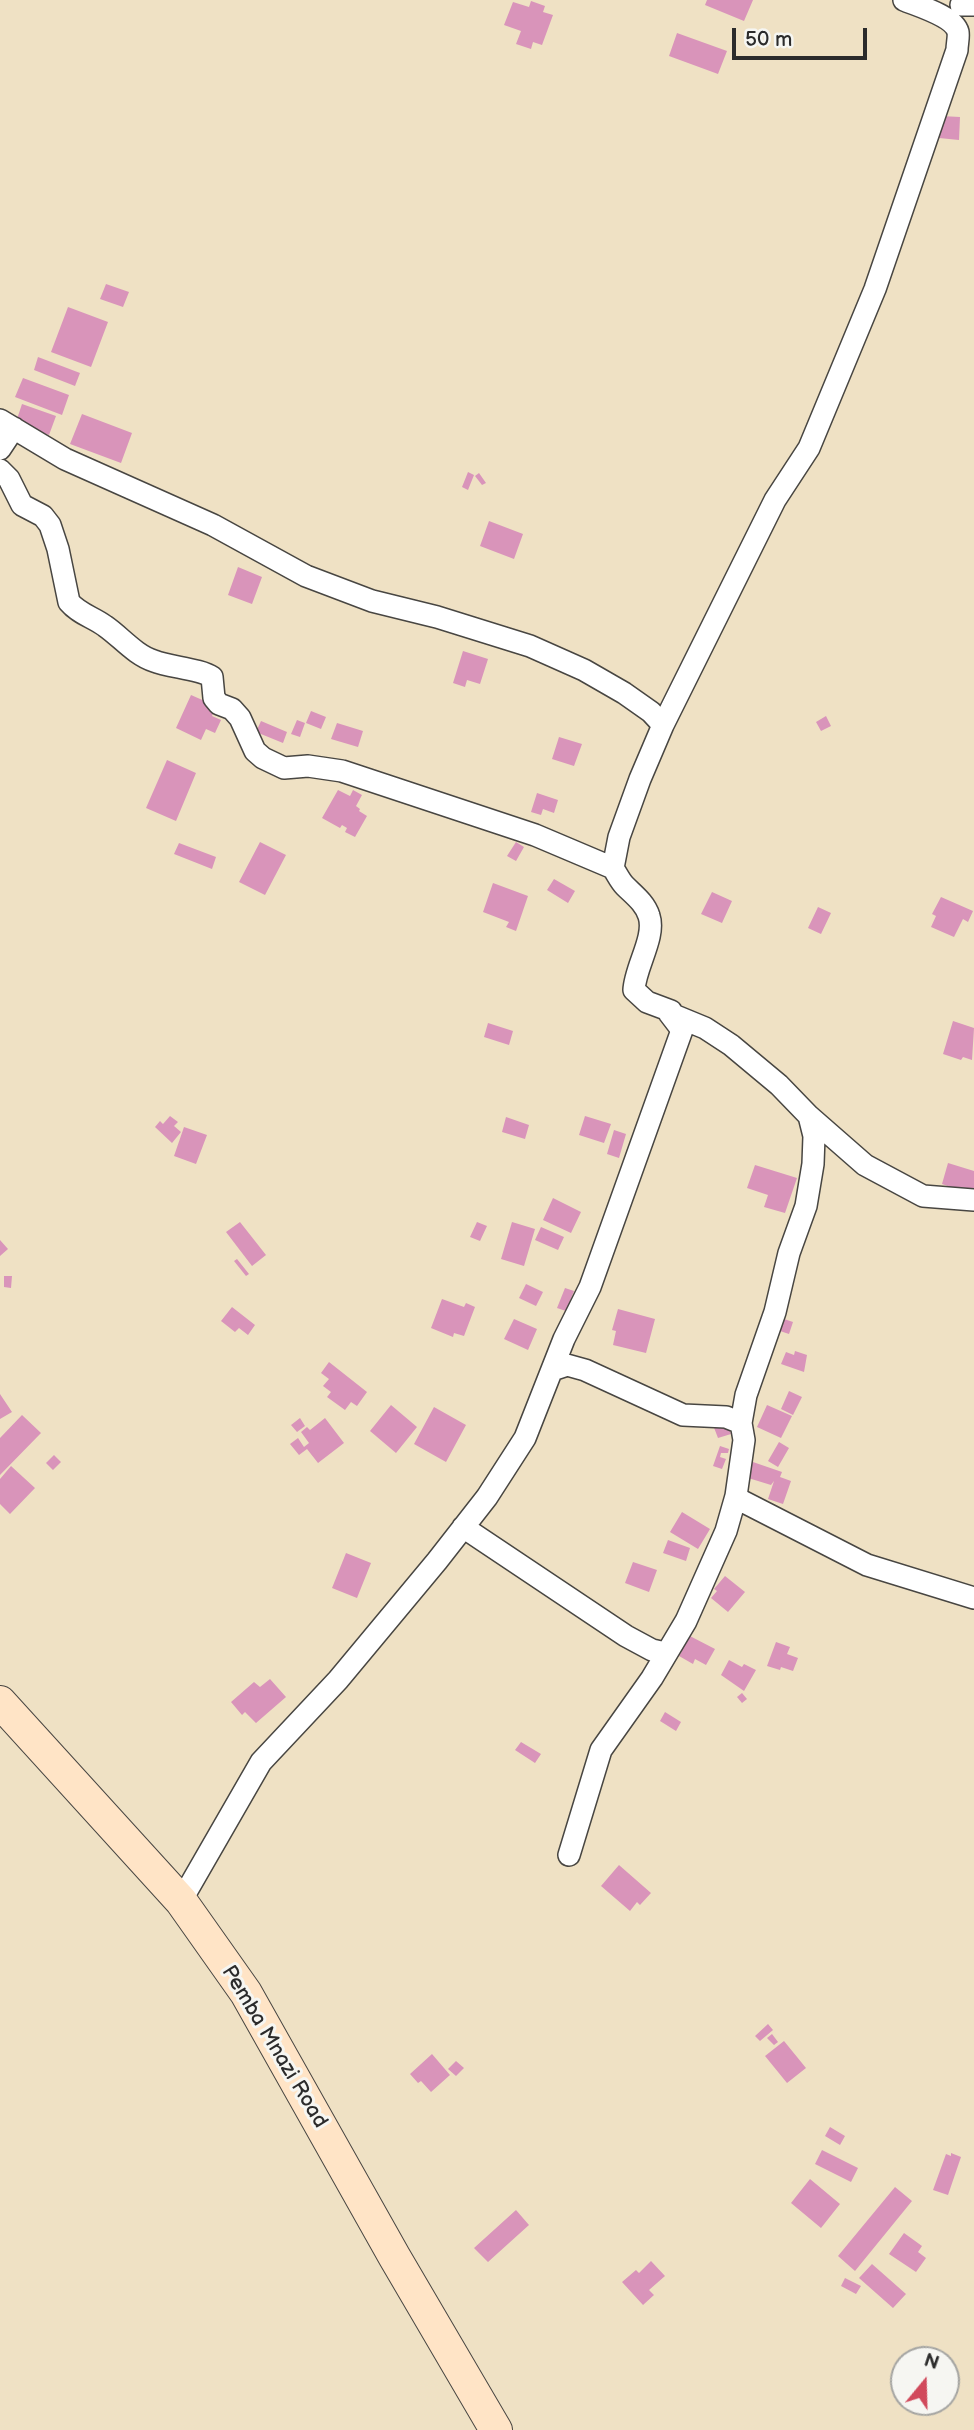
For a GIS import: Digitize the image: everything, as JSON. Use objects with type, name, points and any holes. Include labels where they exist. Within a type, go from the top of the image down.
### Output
[{"type":"main road","name":"Pemba Mnazi Road","points":[[0,1702],[181,1900],[246,1993],[492,2429]]},
{"type":"street","points":[[613,868],[619,837],[663,725],[775,500],[809,448],[876,289],[957,50],[958,34],[954,23],[904,0]]},
{"type":"street","points":[[0,449],[7,424],[65,459],[214,526],[306,576],[372,601],[437,617],[530,646],[584,670],[625,693],[651,712],[663,725]]},
{"type":"street","points":[[0,470],[9,479],[22,505],[47,519],[58,549],[69,602],[150,660],[212,677],[214,698],[219,704],[232,709],[240,718],[249,742],[263,758],[284,768],[308,766],[342,771],[524,831],[613,868],[649,915],[651,928],[634,976],[634,990],[647,1002],[671,1011],[669,1013],[682,1030],[590,1287],[564,1339],[525,1438],[487,1497],[463,1527],[338,1680],[261,1762],[181,1900]]},
{"type":"street","points":[[669,1013],[688,1020],[731,1045],[779,1085],[809,1116],[865,1165],[923,1196],[974,1200]]},
{"type":"street","points":[[569,1855],[601,1750],[652,1678],[686,1621],[726,1531],[736,1496],[744,1440],[741,1423],[746,1395],[775,1312],[789,1253],[806,1206],[813,1164],[814,1136],[809,1116]]},
{"type":"street","points":[[552,1370],[567,1365],[585,1370],[683,1415],[726,1417],[741,1423]]},
{"type":"street","points":[[736,1496],[741,1501],[867,1564],[974,1598]]},
{"type":"street","points":[[463,1527],[626,1636],[652,1650],[665,1653]]},
{"type":"building","points":[[707,0],[753,0],[744,21],[705,5]]},
{"type":"building","points":[[531,1],[545,6],[543,12],[553,15],[542,45],[533,42],[531,49],[516,44],[521,31],[504,25],[513,2],[529,7]]},
{"type":"building","points":[[677,33],[727,51],[718,74],[669,56]]},
{"type":"building","points":[[941,116],[960,117],[959,140],[939,138]]},
{"type":"building","points":[[106,284],[129,292],[123,307],[100,299]]},
{"type":"building","points":[[68,307],[108,322],[91,367],[51,352]]},
{"type":"building","points":[[38,357],[80,373],[75,386],[34,370]]},
{"type":"building","points":[[23,378],[69,395],[62,415],[15,397]]},
{"type":"building","points":[[22,404],[56,416],[49,435],[16,422]]},
{"type":"building","points":[[82,414],[132,433],[121,463],[70,444]]},
{"type":"building","points":[[468,472],[474,475],[468,490],[462,487]]},
{"type":"building","points":[[479,473],[486,483],[482,485],[475,476]]},
{"type":"building","points":[[489,521],[523,534],[514,559],[480,546]]},
{"type":"building","points":[[238,567],[262,577],[252,604],[228,595]]},
{"type":"building","points":[[463,651],[488,659],[480,684],[467,680],[465,687],[453,683]]},
{"type":"building","points":[[191,695],[216,706],[212,716],[221,720],[215,733],[206,729],[201,740],[176,728]]},
{"type":"building","points":[[311,711],[326,717],[321,729],[306,723]]},
{"type":"building","points":[[826,716],[831,726],[821,731],[816,722]]},
{"type":"building","points":[[297,720],[305,723],[300,737],[291,734]]},
{"type":"building","points":[[261,721],[287,732],[283,743],[256,732]]},
{"type":"building","points":[[337,723],[363,731],[358,747],[331,739]]},
{"type":"building","points":[[559,737],[582,744],[574,766],[552,759]]},
{"type":"building","points":[[167,760],[196,773],[176,821],[146,808]]},
{"type":"building","points":[[338,790],[350,796],[353,790],[362,795],[356,806],[367,816],[355,837],[345,832],[347,828],[342,825],[340,828],[322,818]]},
{"type":"building","points":[[537,793],[558,800],[554,813],[543,809],[541,815],[531,812]]},
{"type":"building","points":[[260,842],[286,855],[265,895],[239,882]]},
{"type":"building","points":[[516,842],[524,847],[516,861],[507,856]]},
{"type":"building","points":[[179,843],[216,857],[212,869],[174,854]]},
{"type":"building","points":[[554,879],[575,891],[568,903],[547,890]]},
{"type":"building","points":[[493,883],[528,896],[516,931],[506,927],[509,922],[483,912]]},
{"type":"building","points":[[712,892],[732,901],[722,923],[701,914]]},
{"type":"building","points":[[941,897],[973,911],[968,922],[963,919],[954,937],[931,927],[936,916],[932,914]]},
{"type":"building","points":[[818,907],[831,913],[821,934],[808,928]]},
{"type":"building","points":[[953,1021],[974,1028],[972,1060],[963,1057],[961,1060],[943,1054]]},
{"type":"building","points":[[488,1023],[513,1031],[509,1045],[484,1037]]},
{"type":"building","points":[[170,1116],[178,1122],[174,1126],[181,1132],[172,1143],[155,1127],[160,1121],[163,1124]]},
{"type":"building","points":[[585,1116],[611,1124],[604,1143],[579,1135]]},
{"type":"building","points":[[506,1117],[529,1125],[525,1139],[502,1132]]},
{"type":"building","points":[[184,1127],[207,1135],[196,1164],[174,1156]]},
{"type":"building","points":[[614,1130],[626,1134],[619,1158],[607,1154]]},
{"type":"building","points":[[948,1163],[974,1171],[974,1195],[942,1184]]},
{"type":"building","points":[[755,1165],[797,1178],[785,1213],[764,1207],[768,1195],[747,1188]]},
{"type":"building","points":[[553,1198],[581,1212],[571,1233],[543,1220]]},
{"type":"building","points":[[240,1222],[266,1255],[252,1266],[226,1232]]},
{"type":"building","points":[[477,1222],[487,1226],[480,1241],[470,1237]]},
{"type":"building","points":[[512,1222],[535,1229],[524,1266],[501,1259]]},
{"type":"building","points":[[541,1227],[564,1237],[558,1250],[535,1240]]},
{"type":"building","points":[[0,1240],[8,1249],[0,1256]]},
{"type":"building","points":[[237,1259],[249,1274],[246,1276],[234,1261]]},
{"type":"building","points":[[4,1276],[12,1276],[11,1288],[4,1287]]},
{"type":"building","points":[[526,1284],[543,1292],[536,1306],[519,1298]]},
{"type":"building","points":[[565,1288],[574,1291],[566,1311],[557,1308]]},
{"type":"building","points":[[442,1299],[464,1307],[466,1303],[475,1307],[464,1336],[454,1333],[453,1337],[431,1328]]},
{"type":"building","points":[[232,1307],[255,1325],[248,1335],[239,1328],[235,1332],[221,1321]]},
{"type":"building","points":[[618,1309],[655,1319],[646,1353],[613,1345],[616,1331],[612,1330]]},
{"type":"building","points":[[781,1318],[793,1322],[789,1334],[777,1330]]},
{"type":"building","points":[[514,1319],[537,1329],[528,1350],[504,1339]]},
{"type":"building","points":[[795,1351],[807,1355],[804,1372],[781,1364],[786,1352],[794,1355]]},
{"type":"building","points":[[329,1362],[367,1392],[357,1406],[351,1402],[345,1410],[327,1397],[331,1392],[323,1386],[329,1379],[321,1373]]},
{"type":"building","points":[[789,1391],[802,1397],[793,1415],[781,1409]]},
{"type":"building","points":[[0,1394],[12,1412],[0,1419]]},
{"type":"building","points":[[391,1405],[417,1427],[396,1453],[370,1431]]},
{"type":"building","points":[[767,1405],[792,1416],[781,1438],[757,1427]]},
{"type":"building","points":[[434,1407],[466,1425],[446,1462],[414,1444]]},
{"type":"building","points":[[22,1415],[41,1433],[0,1475],[0,1438]]},
{"type":"building","points":[[300,1418],[305,1426],[297,1432],[291,1425]]},
{"type":"building","points":[[325,1418],[344,1443],[318,1463],[307,1449],[299,1455],[290,1444],[298,1438],[304,1447],[309,1443],[301,1432],[307,1427],[310,1430]]},
{"type":"building","points":[[726,1421],[731,1434],[718,1438],[713,1425]]},
{"type":"building","points":[[779,1442],[789,1448],[778,1467],[768,1461]]},
{"type":"building","points":[[720,1446],[729,1449],[728,1453],[721,1453],[720,1457],[726,1459],[722,1469],[713,1466]]},
{"type":"building","points":[[54,1455],[61,1462],[53,1470],[46,1463]]},
{"type":"building","points":[[750,1461],[782,1472],[780,1477],[791,1481],[783,1504],[768,1499],[774,1481],[771,1485],[745,1477]]},
{"type":"building","points":[[11,1466],[35,1488],[10,1514],[0,1504],[0,1479]]},
{"type":"building","points":[[682,1512],[710,1529],[698,1549],[670,1532]]},
{"type":"building","points":[[668,1540],[690,1548],[686,1561],[663,1553]]},
{"type":"building","points":[[346,1553],[371,1563],[357,1598],[332,1588]]},
{"type":"building","points":[[633,1562],[657,1570],[649,1592],[625,1583]]},
{"type":"building","points":[[725,1576],[745,1592],[728,1612],[711,1598],[717,1591],[714,1589]]},
{"type":"building","points":[[686,1634],[715,1649],[706,1665],[695,1659],[693,1664],[679,1656],[682,1651],[678,1649]]},
{"type":"building","points":[[776,1642],[790,1647],[787,1654],[798,1658],[793,1671],[767,1666]]},
{"type":"building","points":[[729,1660],[756,1670],[744,1691],[721,1675]]},
{"type":"building","points":[[270,1679],[286,1697],[256,1723],[245,1712],[242,1715],[231,1702],[254,1682],[260,1687]]},
{"type":"building","points":[[742,1693],[747,1699],[742,1703],[737,1697]]},
{"type":"building","points":[[665,1712],[681,1722],[676,1731],[660,1721]]},
{"type":"building","points":[[521,1742],[541,1754],[535,1763],[515,1750]]},
{"type":"building","points":[[619,1865],[651,1893],[640,1905],[637,1902],[630,1911],[601,1886]]},
{"type":"building","points":[[768,2024],[773,2030],[760,2041],[755,2036]]},
{"type":"building","points":[[772,2034],[778,2042],[774,2045],[767,2038]]},
{"type":"building","points":[[784,2041],[806,2068],[787,2083],[765,2056]]},
{"type":"building","points":[[432,2054],[450,2075],[431,2092],[410,2074]]},
{"type":"building","points":[[456,2061],[464,2068],[456,2076],[448,2069]]},
{"type":"building","points":[[830,2127],[845,2136],[840,2145],[825,2136]]},
{"type":"building","points":[[822,2150],[858,2168],[851,2182],[815,2164]]},
{"type":"building","points":[[951,2153],[961,2157],[948,2195],[933,2190],[946,2154],[951,2156]]},
{"type":"building","points":[[810,2179],[840,2204],[821,2228],[791,2203]]},
{"type":"building","points":[[895,2187],[912,2201],[855,2271],[838,2256]]},
{"type":"building","points":[[516,2210],[529,2225],[488,2262],[474,2248]]},
{"type":"building","points":[[904,2233],[922,2246],[918,2252],[926,2258],[916,2272],[889,2254]]},
{"type":"building","points":[[651,2261],[665,2276],[649,2290],[654,2295],[643,2305],[622,2282],[636,2270],[639,2273]]},
{"type":"building","points":[[872,2264],[906,2294],[893,2308],[859,2278]]},
{"type":"building","points":[[845,2278],[861,2286],[856,2294],[841,2286]]}]
